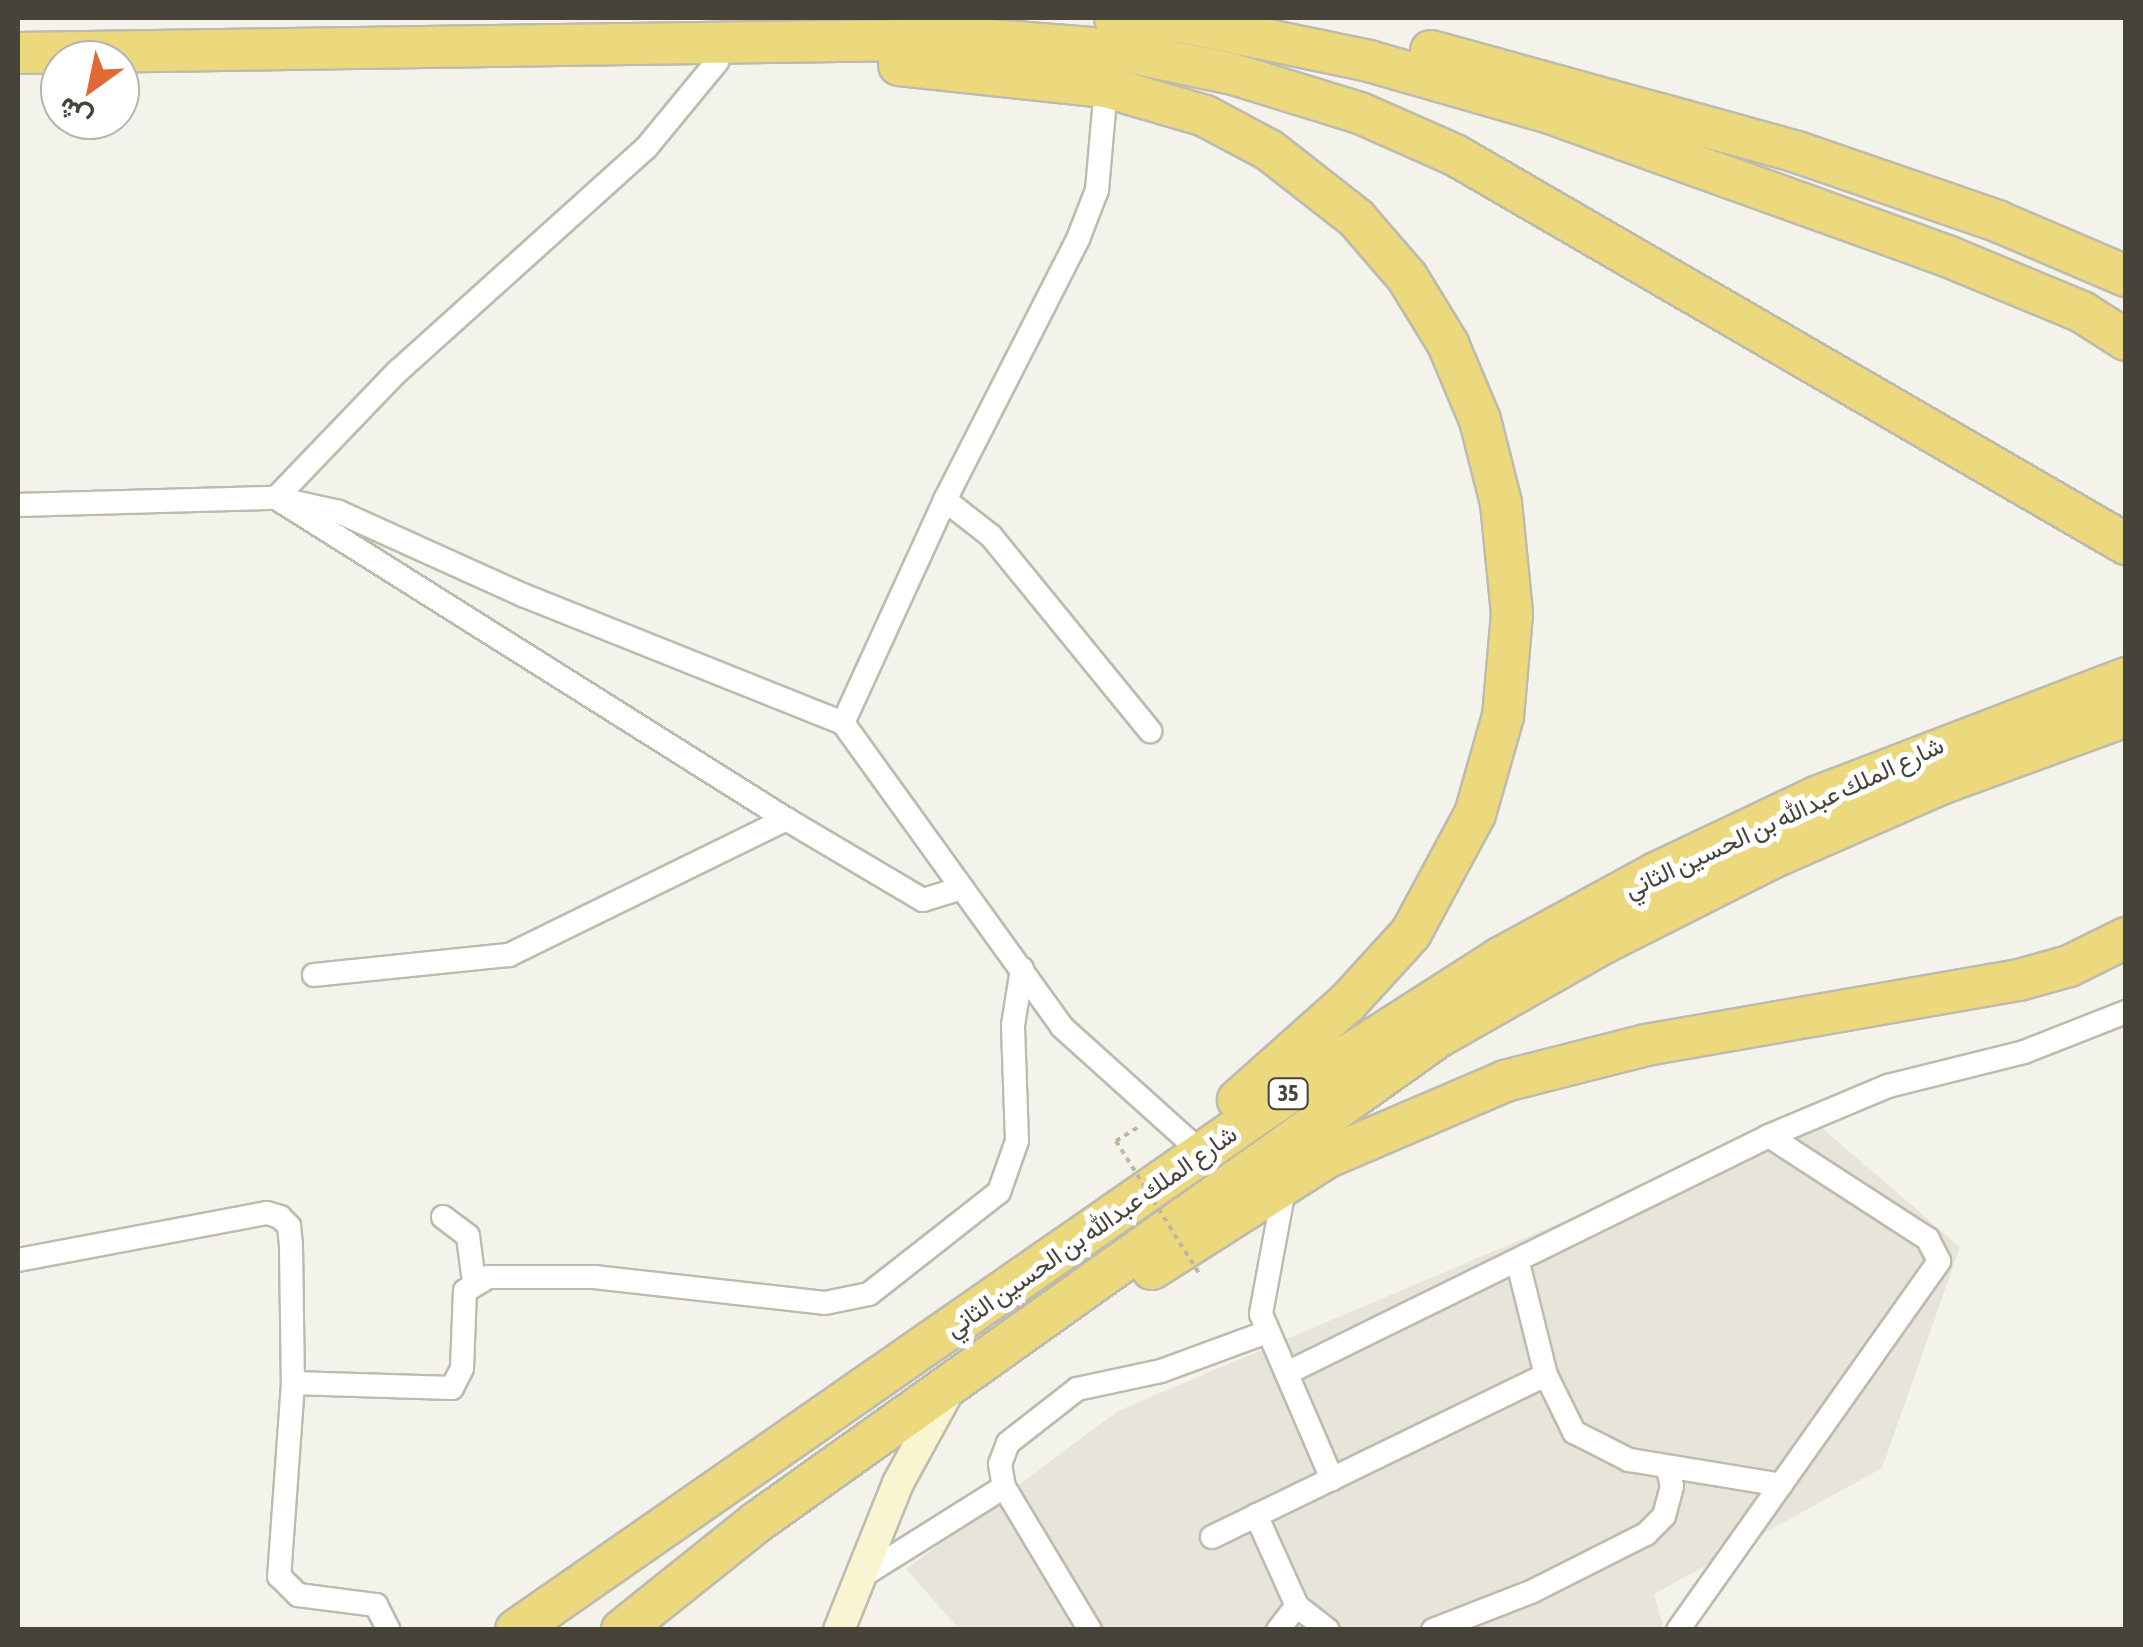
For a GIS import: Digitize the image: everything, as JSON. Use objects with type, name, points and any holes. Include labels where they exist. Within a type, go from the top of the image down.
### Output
[{"type":"highway","points":[[1115,18],[1190,20],[1369,61],[1579,122],[2048,296],[2126,340]]},
{"type":"highway","points":[[1242,18],[1489,64],[1715,127],[1982,216],[2126,276]]},
{"type":"highway","points":[[18,52],[608,42],[1025,41],[1163,58],[1300,92],[1454,155],[1569,216],[2126,544]]},
{"type":"highway","points":[[608,42],[662,60],[938,66],[1106,88],[1205,116],[1269,150],[1328,192],[1383,247],[1429,310],[1465,380],[1495,475],[1510,580],[1511,648],[1500,732],[1475,814],[1447,876],[1411,933],[1369,980],[1230,1106],[1204,1155]]},
{"type":"highway","name":"شارع الملك عبدالله بن الحسين الثاني","points":[[516,1630],[666,1520],[1424,1004],[1656,873],[1898,762],[2126,678]]},
{"type":"highway","name":"شارع الملك عبدالله بن الحسين الثاني","points":[[622,1630],[756,1522],[1307,1125],[1520,989],[1856,820],[2126,716]]},
{"type":"highway","points":[[968,1370],[1040,1345],[1286,1180],[1415,1115],[1552,1067],[2019,980],[2069,966],[2126,938]]},
{"type":"street","points":[[276,498],[397,372],[646,148],[717,62]]},
{"type":"street","points":[[844,722],[945,500],[1078,238],[1097,190],[1106,88]]},
{"type":"street","points":[[18,505],[118,498],[276,498],[339,512],[541,602],[844,722],[960,889],[1094,1061],[1179,1127],[1204,1155]]},
{"type":"street","points":[[276,498],[786,819],[923,900],[960,889]]},
{"type":"street","points":[[945,500],[991,536],[1150,731]]},
{"type":"street","points":[[314,975],[509,955],[786,819]]},
{"type":"street","points":[[474,1282],[594,1276],[825,1304],[869,1294],[998,1192],[1017,1141],[1014,1025],[1022,969]]},
{"type":"street","points":[[1287,1373],[1518,1263],[1769,1136],[1888,1086],[2024,1052],[2126,1012]]},
{"type":"street","points":[[1678,1630],[1939,1260],[1928,1239],[1769,1136]]},
{"type":"street","points":[[1286,1180],[1262,1289],[1267,1332],[1332,1479]]},
{"type":"street","points":[[18,1260],[267,1213],[280,1217],[289,1226],[291,1246],[293,1383],[279,1576],[298,1595],[376,1605],[389,1630]]},
{"type":"street","points":[[293,1383],[452,1388],[460,1379],[463,1300],[474,1282],[468,1236],[443,1217]]},
{"type":"street","points":[[1518,1263],[1546,1375],[1574,1432],[1598,1448],[1668,1470],[1781,1486]]},
{"type":"street","points":[[1090,1630],[1004,1487],[1000,1464],[1008,1443],[1078,1389],[1161,1372],[1267,1332]]},
{"type":"street","name":"شارع الملك عبدالله بن الحسين الثاني","points":[[839,1630],[911,1456],[968,1370]]},
{"type":"street","points":[[1212,1537],[1546,1375]]},
{"type":"street","points":[[1434,1630],[1490,1619],[1646,1534],[1664,1516],[1672,1486],[1668,1470]]},
{"type":"street","points":[[857,1580],[1004,1487]]},
{"type":"street","points":[[1256,1515],[1297,1606],[1328,1630]]},
{"type":"street","points":[[1278,1630],[1297,1606]]},
{"type":"path","points":[[1136,1128],[1116,1141],[1200,1275]]},
{"type":"shaded area","points":[[1809,1117],[1960,1247],[1882,1468],[1654,1594],[1664,1629],[959,1629],[906,1569],[1118,1411]]}]
